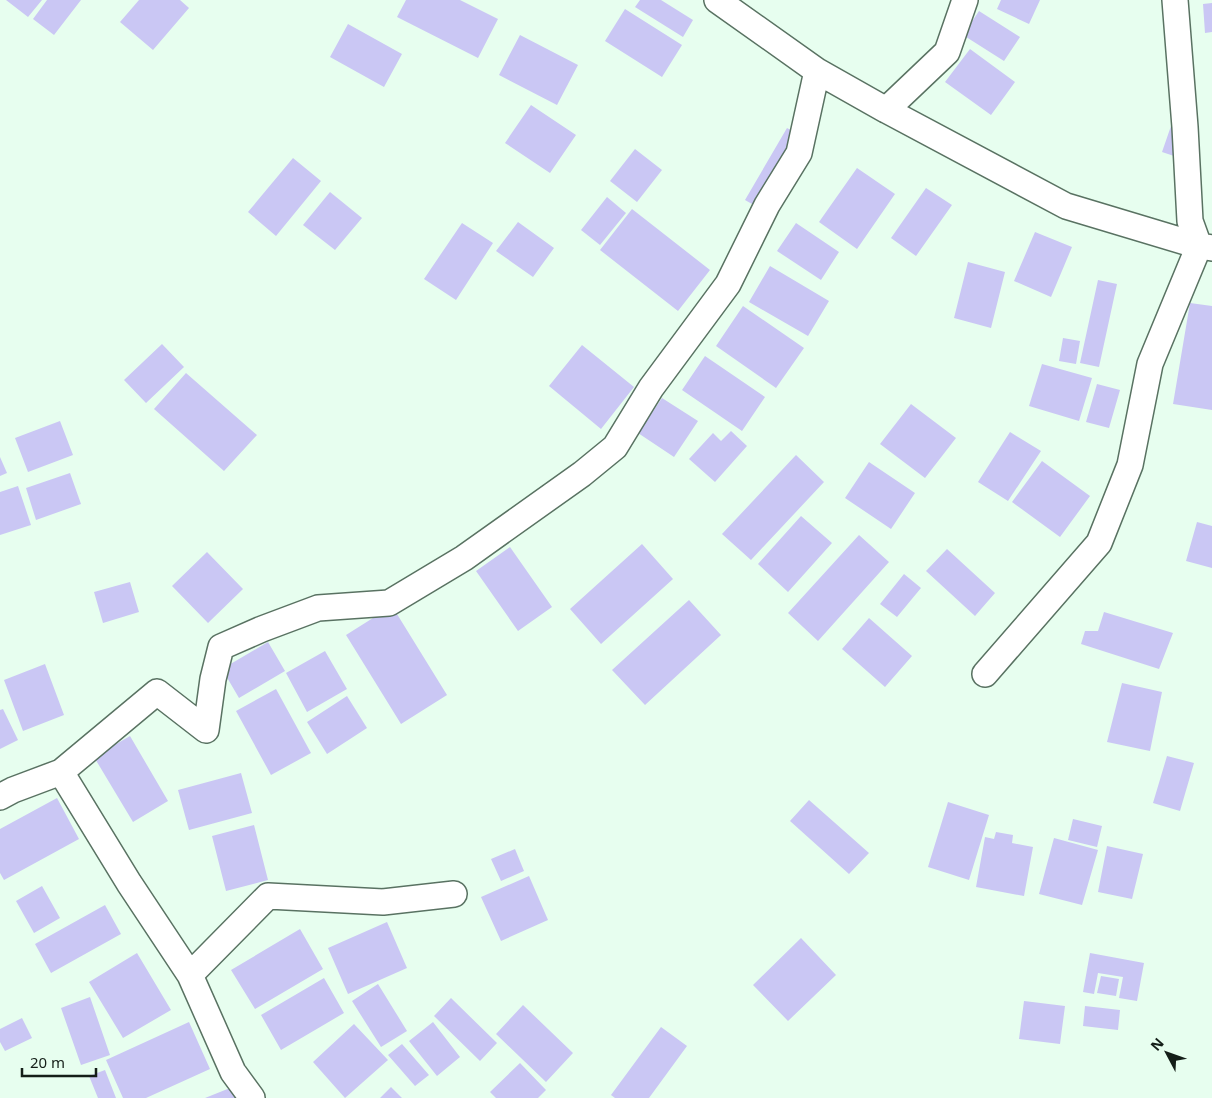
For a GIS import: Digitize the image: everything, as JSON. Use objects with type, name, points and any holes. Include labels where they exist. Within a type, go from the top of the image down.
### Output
[{"type":"street","points":[[717,0],[817,71],[1066,206],[1205,247]]},
{"type":"street","points":[[886,110],[947,52],[966,0]]},
{"type":"street","points":[[1175,0],[1190,222],[1205,247]]},
{"type":"street","points":[[0,797],[13,790],[61,772],[157,692],[206,730],[213,679],[222,647],[262,628],[318,608],[389,603],[464,558],[582,474],[615,447],[651,388],[728,284],[767,205],[798,153],[817,71]]},
{"type":"street","points":[[985,674],[1099,543],[1130,464],[1150,364],[1205,247]]},
{"type":"street","points":[[61,772],[129,883],[190,975],[233,1072],[252,1098]]},
{"type":"street","points":[[190,975],[268,896],[383,902],[454,894]]},
{"type":"building","points":[[6,0],[42,0],[28,17]]},
{"type":"building","points":[[47,0],[81,0],[54,35],[33,19]]},
{"type":"building","points":[[139,0],[180,0],[189,8],[153,50],[120,22]]},
{"type":"building","points":[[406,0],[460,0],[498,19],[478,58],[397,17]]},
{"type":"building","points":[[640,0],[661,0],[693,20],[683,37],[635,7]]},
{"type":"building","points":[[1001,0],[1040,0],[1029,24],[997,9]]},
{"type":"building","points":[[1212,3],[1212,32],[1205,33],[1203,4]]},
{"type":"building","points":[[625,9],[682,45],[662,77],[605,41]]},
{"type":"building","points":[[979,11],[1020,37],[1004,61],[963,35]]},
{"type":"building","points":[[348,24],[402,54],[384,87],[330,57]]},
{"type":"building","points":[[520,35],[578,65],[557,105],[499,75]]},
{"type":"building","points":[[970,49],[1015,82],[991,115],[945,82]]},
{"type":"building","points":[[531,105],[576,135],[550,173],[505,143]]},
{"type":"building","points":[[1171,126],[1183,130],[1174,156],[1162,152]]},
{"type":"building","points":[[787,128],[802,136],[759,208],[745,200]]},
{"type":"building","points":[[635,149],[662,170],[637,202],[610,181]]},
{"type":"building","points":[[293,158],[321,181],[276,236],[248,212]]},
{"type":"building","points":[[857,168],[895,194],[857,249],[819,222]]},
{"type":"building","points":[[926,188],[952,205],[916,256],[891,238]]},
{"type":"building","points":[[330,192],[362,218],[335,250],[303,225]]},
{"type":"building","points":[[607,197],[626,213],[600,245],[581,230]]},
{"type":"building","points":[[632,209],[710,270],[678,311],[600,250]]},
{"type":"building","points":[[518,222],[554,248],[533,277],[496,251]]},
{"type":"building","points":[[462,223],[493,243],[456,300],[424,279]]},
{"type":"building","points":[[796,223],[839,252],[821,280],[777,251]]},
{"type":"building","points":[[1035,232],[1072,247],[1051,297],[1014,281]]},
{"type":"building","points":[[968,262],[1005,272],[991,328],[954,318]]},
{"type":"building","points":[[770,266],[829,301],[808,336],[749,302]]},
{"type":"building","points":[[1098,280],[1117,284],[1099,367],[1080,363]]},
{"type":"building","points":[[1190,303],[1212,306],[1212,410],[1173,404]]},
{"type":"building","points":[[743,306],[804,348],[776,388],[716,346]]},
{"type":"building","points":[[1063,338],[1080,341],[1076,364],[1059,361]]},
{"type":"building","points":[[162,344],[184,367],[146,403],[124,380]]},
{"type":"building","points":[[582,345],[634,387],[601,429],[549,386]]},
{"type":"building","points":[[705,356],[765,397],[742,431],[682,390]]},
{"type":"building","points":[[1042,364],[1092,378],[1079,421],[1029,406]]},
{"type":"building","points":[[186,373],[257,435],[224,471],[154,409]]},
{"type":"building","points":[[1097,384],[1120,390],[1109,428],[1086,422]]},
{"type":"building","points":[[662,398],[698,421],[674,457],[638,433]]},
{"type":"building","points":[[911,404],[956,438],[925,478],[880,444]]},
{"type":"building","points":[[60,421],[73,455],[28,472],[15,438]]},
{"type":"building","points":[[731,431],[747,446],[715,482],[689,459],[713,433],[721,441]]},
{"type":"building","points":[[1010,432],[1041,451],[1008,501],[978,482]]},
{"type":"building","points":[[796,455],[824,482],[751,560],[722,534]]},
{"type":"building","points":[[0,457],[7,473],[0,476]]},
{"type":"building","points":[[1042,461],[1090,496],[1060,537],[1012,502]]},
{"type":"building","points":[[869,462],[915,493],[891,529],[845,498]]},
{"type":"building","points":[[70,473],[81,504],[36,520],[26,488]]},
{"type":"building","points":[[18,486],[31,525],[0,535],[0,492]]},
{"type":"building","points":[[801,516],[832,543],[788,592],[758,564]]},
{"type":"building","points":[[1197,522],[1212,526],[1212,568],[1186,561]]},
{"type":"building","points":[[859,535],[889,562],[818,641],[788,613]]},
{"type":"building","points":[[642,544],[673,579],[601,644],[570,609]]},
{"type":"building","points":[[510,547],[552,607],[518,631],[476,571]]},
{"type":"building","points":[[947,549],[995,593],[975,616],[926,571]]},
{"type":"building","points":[[207,552],[243,589],[208,623],[172,586]]},
{"type":"building","points":[[904,574],[921,588],[897,617],[880,604]]},
{"type":"building","points":[[130,582],[139,612],[103,623],[94,592]]},
{"type":"building","points":[[689,600],[721,635],[645,705],[612,670]]},
{"type":"building","points":[[392,606],[447,695],[401,724],[346,635]]},
{"type":"building","points":[[1104,612],[1173,633],[1159,669],[1081,644],[1085,631],[1098,631]]},
{"type":"building","points":[[869,618],[912,656],[885,687],[842,649]]},
{"type":"building","points":[[268,642],[285,671],[239,698],[222,669]]},
{"type":"building","points":[[325,651],[347,689],[307,712],[286,673]]},
{"type":"building","points":[[45,664],[64,715],[23,731],[4,680]]},
{"type":"building","points":[[1122,683],[1162,692],[1150,751],[1107,742]]},
{"type":"building","points":[[276,689],[311,753],[271,775],[236,711]]},
{"type":"building","points":[[347,696],[367,728],[327,754],[307,722]]},
{"type":"building","points":[[3,709],[18,740],[0,749],[0,710]]},
{"type":"building","points":[[130,736],[168,801],[133,822],[94,757]]},
{"type":"building","points":[[1167,756],[1194,763],[1180,811],[1153,803]]},
{"type":"building","points":[[241,773],[252,813],[189,830],[178,790]]},
{"type":"building","points":[[57,798],[79,839],[4,880],[0,873],[0,829]]},
{"type":"building","points":[[809,800],[869,853],[849,874],[790,821]]},
{"type":"building","points":[[948,802],[989,815],[969,880],[928,867]]},
{"type":"building","points":[[1073,819],[1102,826],[1097,847],[1068,840]]},
{"type":"building","points":[[254,825],[268,880],[226,891],[212,836]]},
{"type":"building","points":[[996,832],[1013,835],[1012,843],[1033,847],[1024,896],[976,887],[985,837],[994,839]]},
{"type":"building","points":[[1054,838],[1098,850],[1082,905],[1039,894]]},
{"type":"building","points":[[1107,846],[1143,854],[1132,899],[1098,892]]},
{"type":"building","points":[[515,849],[524,871],[501,881],[491,859]]},
{"type":"building","points":[[529,876],[548,920],[501,941],[481,897]]},
{"type":"building","points":[[42,886],[60,918],[34,933],[16,901]]},
{"type":"building","points":[[105,905],[121,934],[51,973],[35,944]]},
{"type":"building","points":[[387,922],[407,968],[348,994],[328,948]]},
{"type":"building","points":[[300,929],[323,969],[255,1009],[231,970]]},
{"type":"building","points":[[801,938],[836,975],[788,1021],[753,985]]},
{"type":"building","points":[[137,953],[171,1010],[123,1038],[89,982]]},
{"type":"building","points":[[1090,953],[1144,963],[1137,1001],[1119,998],[1123,977],[1098,973],[1094,994],[1083,992]]},
{"type":"building","points":[[1101,976],[1119,979],[1116,996],[1097,993]]},
{"type":"building","points":[[324,978],[344,1013],[281,1050],[261,1015]]},
{"type":"building","points":[[378,984],[407,1031],[381,1047],[352,1001]]},
{"type":"building","points":[[90,997],[110,1055],[81,1065],[61,1008]]},
{"type":"building","points":[[451,998],[497,1043],[480,1061],[434,1016]]},
{"type":"building","points":[[1024,1001],[1065,1006],[1060,1044],[1019,1039]]},
{"type":"building","points":[[523,1005],[573,1053],[546,1082],[496,1034]]},
{"type":"building","points":[[1085,1006],[1120,1010],[1118,1030],[1083,1026]]},
{"type":"building","points":[[22,1018],[32,1038],[5,1051],[0,1042],[0,1029]]},
{"type":"building","points":[[189,1022],[210,1069],[146,1098],[123,1098],[106,1060]]},
{"type":"building","points":[[433,1022],[460,1057],[437,1076],[409,1041]]},
{"type":"building","points":[[354,1024],[388,1060],[345,1098],[313,1062]]},
{"type":"building","points":[[661,1027],[687,1046],[649,1098],[615,1098],[611,1095]]},
{"type":"building","points":[[402,1044],[429,1075],[415,1086],[388,1055]]},
{"type":"building","points":[[520,1063],[546,1090],[538,1098],[496,1098],[490,1092]]},
{"type":"building","points":[[105,1070],[116,1098],[98,1098],[89,1076]]},
{"type":"building","points":[[235,1086],[240,1098],[205,1098]]},
{"type":"building","points":[[391,1087],[402,1098],[380,1098]]}]
